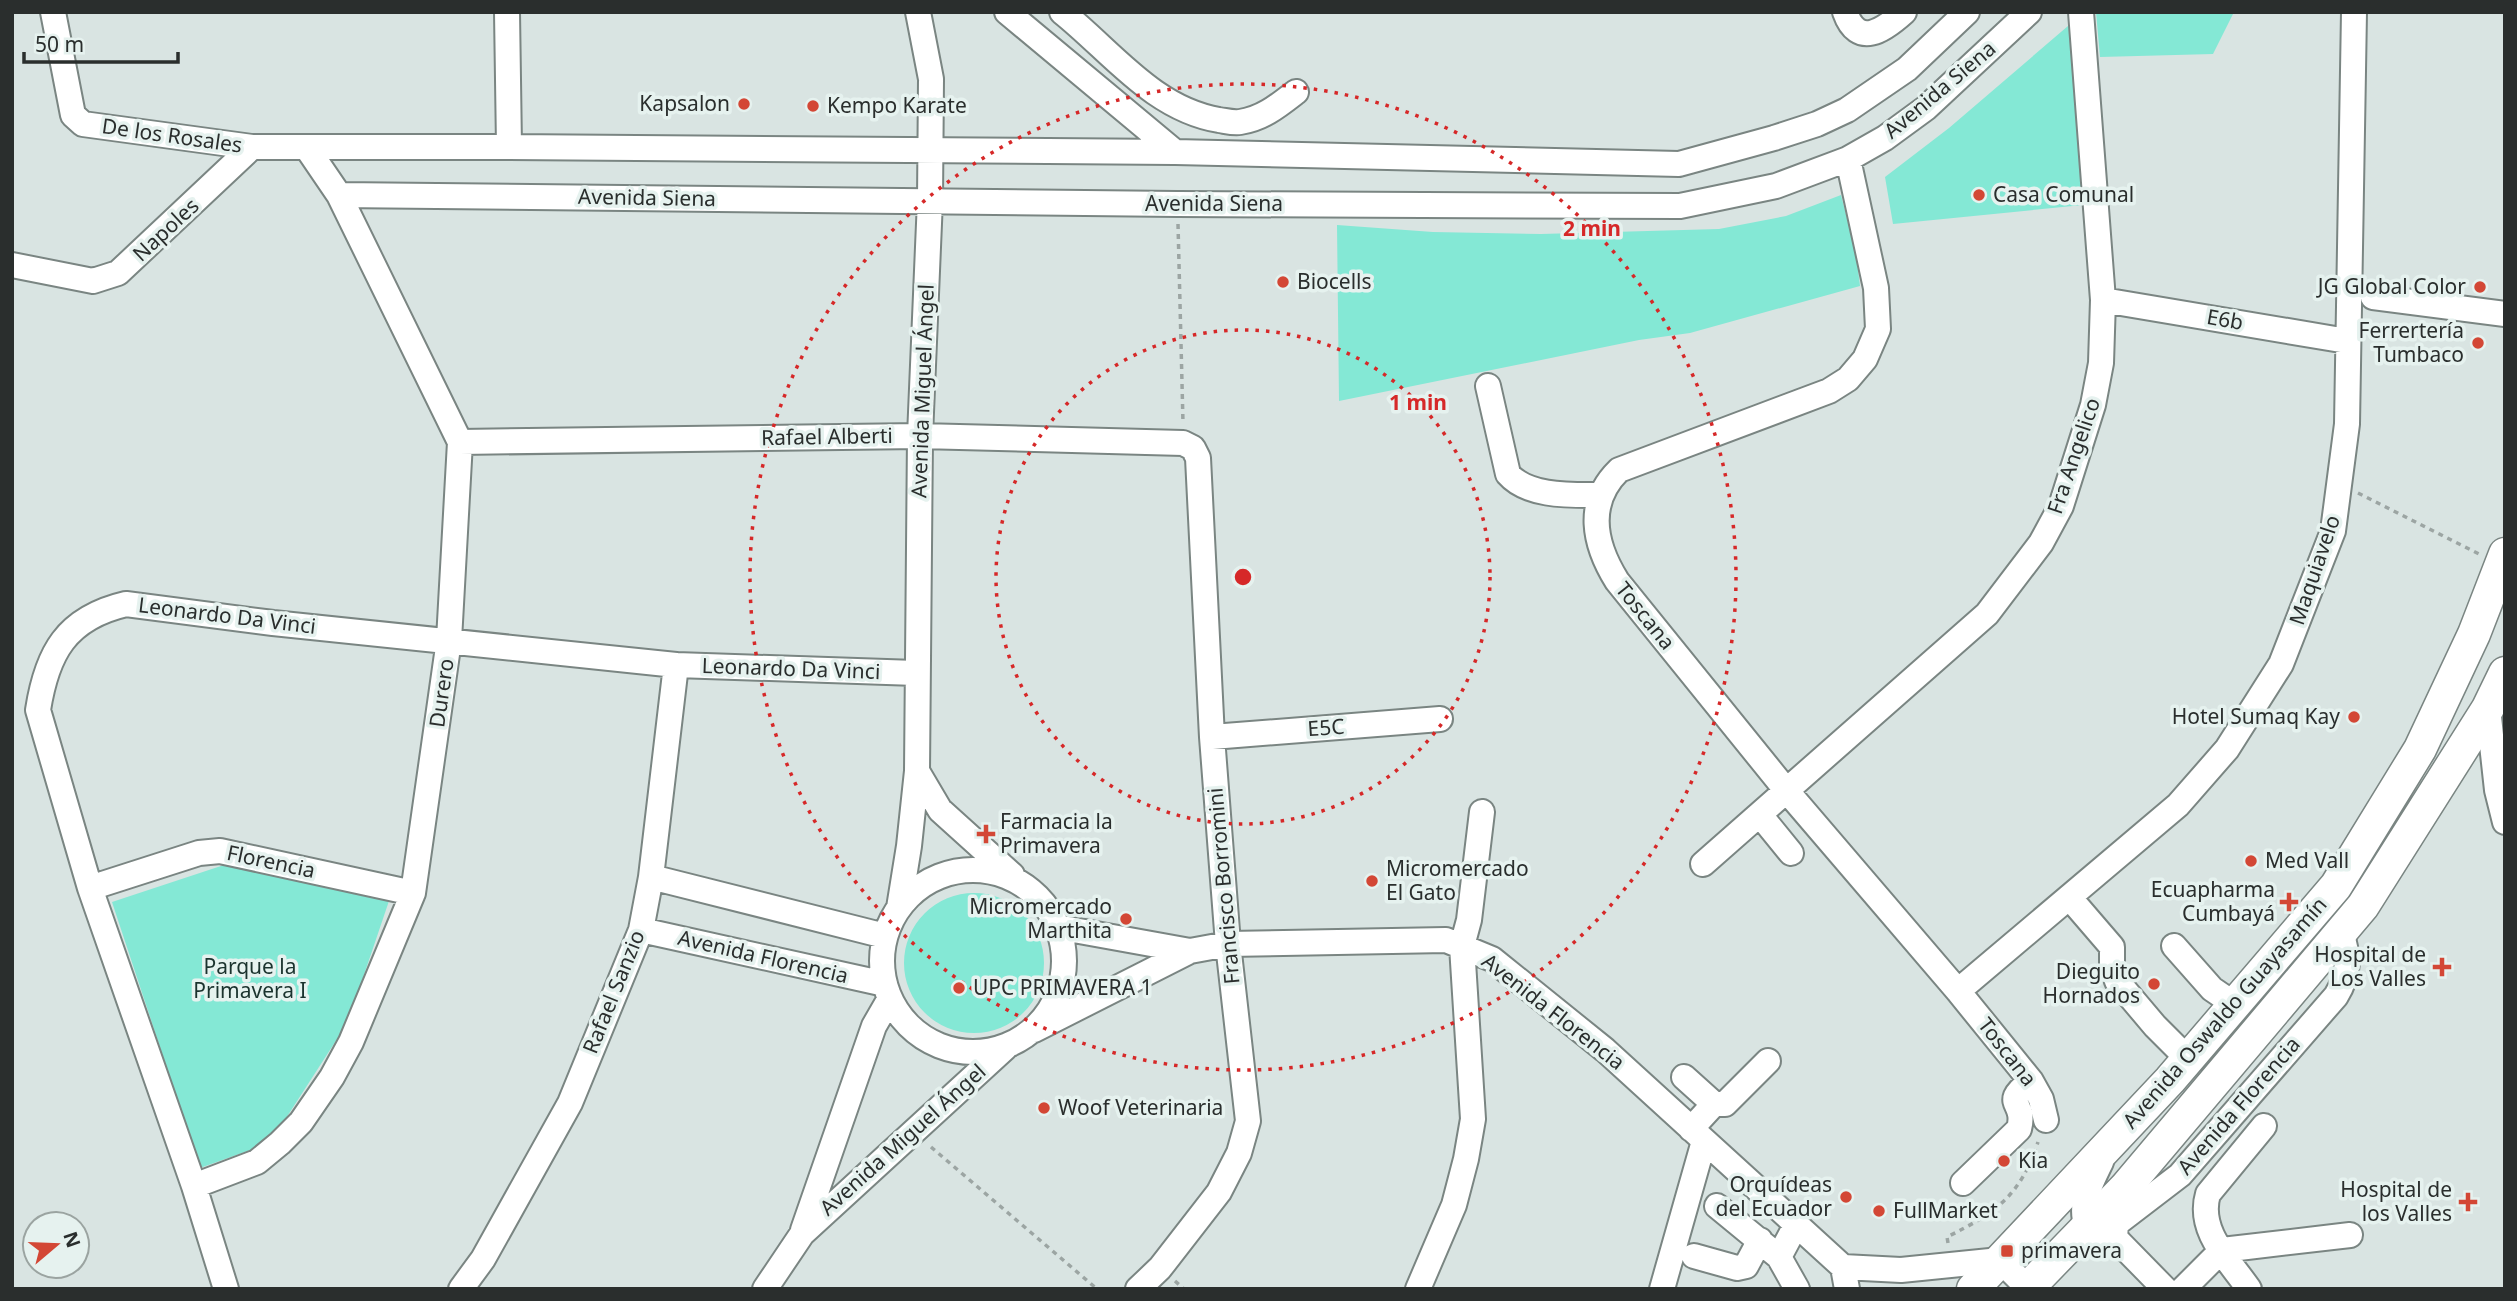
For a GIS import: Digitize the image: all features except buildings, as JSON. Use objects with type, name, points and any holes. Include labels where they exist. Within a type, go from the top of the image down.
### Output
[{"type":"main road","name":"Avenida Oswaldo Guayasamín","points":[[1973,1289],[2188,1059],[2336,886],[2413,760],[2474,634],[2503,560]]},
{"type":"main road","name":"Avenida Oswaldo Guayasamín","points":[[2027,1289],[2125,1188],[2371,894],[2488,708],[2505,673]]},
{"type":"street","name":"De los Rosales","points":[[53,12],[73,115],[83,124],[252,147]]},
{"type":"street","points":[[507,12],[509,147]]},
{"type":"street","name":"Avenida Miguel Ángel","points":[[899,908],[917,771],[920,436],[930,200],[931,79],[918,12]]},
{"type":"street","points":[[1007,12],[1175,152]]},
{"type":"street","points":[[1062,12],[1159,97],[1193,114],[1242,122],[1267,114],[1296,92]]},
{"type":"street","points":[[1845,12],[1850,24],[1869,34],[1893,22],[1903,12]]},
{"type":"street","name":"Avenida Siena","points":[[307,148],[1175,152],[1679,164],[1774,138],[1817,124],[1847,110],[1907,69],[1968,12]]},
{"type":"street","name":"Avenida Siena","points":[[339,195],[1177,204],[1680,206],[1776,186],[1848,159],[1885,138],[1926,108],[2029,12]]},
{"type":"street","name":"Fra Angelico","points":[[1703,864],[1987,614],[2041,543],[2061,506],[2093,405],[2101,363],[2104,300],[2081,12]]},
{"type":"street","name":"Maquiavelo","points":[[1958,991],[2179,804],[2227,749],[2281,664],[2333,531],[2341,484],[2347,424],[2354,12]]},
{"type":"street","points":[[252,147],[307,148]]},
{"type":"street","name":"Napoles","points":[[12,265],[93,281],[118,274],[252,147]]},
{"type":"street","name":"Durero","points":[[194,1186],[257,1162],[302,1122],[351,1042],[413,893],[449,640],[460,442],[339,195],[307,148]]},
{"type":"street","points":[[1488,386],[1508,474],[1515,482],[1567,495],[1600,495],[1606,482],[1619,470],[1829,391],[1848,379],[1865,359],[1878,329],[1877,288],[1848,159]]},
{"type":"street","points":[[2373,297],[2505,314]]},
{"type":"street","name":"E6b","points":[[2104,300],[2347,341]]},
{"type":"street","name":"Rafael Alberti","points":[[460,442],[920,436],[1188,446]]},
{"type":"street","name":"Francisco Borromini","points":[[1138,1289],[1160,1268],[1219,1192],[1239,1153],[1248,1121],[1227,944],[1212,737],[1198,458],[1188,446]]},
{"type":"street","name":"Toscana","points":[[1600,495],[1596,519],[1599,540],[1611,571],[1786,790],[1958,991],[2031,1081],[2041,1099],[2046,1120]]},
{"type":"street","name":"Leonardo Da Vinci","points":[[226,1289],[194,1186],[90,888],[38,710],[42,682],[55,649],[77,625],[102,610],[125,604],[273,623],[676,665],[916,673]]},
{"type":"street","name":"Rafael Sanzio","points":[[461,1289],[483,1259],[570,1103],[641,930],[651,877],[676,665]]},
{"type":"street","points":[[2488,708],[2495,780],[2505,822]]},
{"type":"street","name":"E5C","points":[[1212,737],[1440,719]]},
{"type":"street","name":"Avenida Miguel Ángel","points":[[917,771],[940,810],[1023,884]]},
{"type":"street","points":[[1418,1289],[1454,1205],[1473,1119],[1462,946],[1469,920],[1482,812]]},
{"type":"street","points":[[1760,815],[1791,853]]},
{"type":"street","name":"Florencia","points":[[90,888],[199,853],[220,850],[413,893]]},
{"type":"street","points":[[975,869],[988,871],[1023,884],[1043,903],[1057,927],[1064,954],[1062,982],[1052,1008],[1034,1030],[1005,1047],[979,1053],[951,1051],[926,1040],[905,1023],[887,992],[881,966],[890,919],[908,896],[928,881],[951,872],[975,869]]},
{"type":"street","points":[[651,877],[885,936]]},
{"type":"street","points":[[2069,897],[2112,947],[2112,965],[2118,981],[2155,1026],[2188,1059]]},
{"type":"street","name":"Avenida Florencia","points":[[1057,927],[1191,951]]},
{"type":"street","name":"Avenida Florencia","points":[[641,930],[887,992]]},
{"type":"street","name":"Avenida Florencia","points":[[2165,1289],[2115,1238],[2116,1224],[2180,1175],[2336,996],[2344,984],[2348,965],[2341,932]]},
{"type":"street","name":"Avenida Florencia","points":[[1034,1030],[1191,951],[1227,944],[1446,940],[1492,960],[1585,1034],[1796,1225],[1845,1278],[2000,1260]]},
{"type":"street","points":[[2174,946],[2212,989],[2234,1004]]},
{"type":"street","name":"Avenida Miguel Ángel","points":[[802,1234],[887,992]]},
{"type":"street","name":"Avenida Miguel Ángel","points":[[765,1289],[802,1234],[1005,1047]]},
{"type":"street","points":[[1684,1077],[1714,1104],[1725,1104],[1768,1061]]},
{"type":"street","points":[[1963,1183],[2019,1129],[2022,1119],[2014,1098],[2016,1092],[2031,1081]]},
{"type":"street","points":[[1662,1289],[1697,1135],[1714,1104]]},
{"type":"street","points":[[2249,1289],[2212,1238],[2203,1208],[2208,1194],[2264,1126]]},
{"type":"street","points":[[2109,1145],[2087,1192],[2084,1211],[2087,1229],[2144,1289]]},
{"type":"street","points":[[1717,1206],[1779,1257],[1797,1289]]},
{"type":"street","points":[[1779,1257],[1796,1225]]},
{"type":"street","points":[[2183,1289],[2222,1250],[2350,1236]]},
{"type":"street","points":[[1694,1256],[1742,1268],[1746,1266],[1760,1240]]},
{"type":"street","points":[[2000,1260],[2027,1289]]},
{"type":"path","points":[[1177,204],[1188,446]]},
{"type":"path","points":[[2341,484],[2503,560]]},
{"type":"path","points":[[1948,1265],[1947,1237],[1976,1223],[2004,1202],[2019,1185],[2046,1120]]},
{"type":"path","points":[[913,1132],[1097,1289]]},
{"type":"green space","points":[[2096,12],[2234,12],[2213,54],[2100,57]]},
{"type":"green space","points":[[2075,20],[2093,204],[1893,224],[1885,177],[1949,128]]},
{"type":"green space","points":[[1841,195],[1856,254],[1860,286],[1690,333],[1639,340],[1339,401],[1337,225],[1433,232],[1541,234],[1719,229],[1786,216]]},
{"type":"green space","name":"Parque la Primavera I","points":[[227,864],[390,898],[348,1022],[270,1143],[200,1168],[112,902]]},
{"type":"green space","points":[[974,893],[1001,898],[1023,914],[1039,936],[1044,963],[1039,990],[1023,1012],[1001,1028],[974,1033],[947,1028],[925,1012],[909,990],[904,963],[909,936],[925,914],[947,898]]},
{"type":"place","name":"Kapsalon","points":[[744,104]]},
{"type":"place","name":"Kempo Karate","points":[[813,106]]},
{"type":"place","name":"Casa Comunal","points":[[1979,195]]},
{"type":"place","name":"Biocells","points":[[1283,282]]},
{"type":"place","name":"JG Global Color","points":[[2480,287]]},
{"type":"place","name":"Ferrertería Tumbaco","points":[[2478,343]]},
{"type":"place","name":"Hotel Sumaq Kay","points":[[2354,717]]},
{"type":"place","name":"Farmacia la Primavera","points":[[986,834]]},
{"type":"place","name":"Med Vall","points":[[2251,861]]},
{"type":"place","name":"Micromercado El Gato","points":[[1372,881]]},
{"type":"place","name":"Ecuapharma Cumbayá","points":[[2289,902]]},
{"type":"place","name":"Micromercado Marthita","points":[[1126,919]]},
{"type":"place","name":"Hospital de Los Valles","points":[[2442,967]]},
{"type":"place","name":"Dieguito Hornados","points":[[2154,984]]},
{"type":"place","name":"UPC PRIMAVERA 1","points":[[959,988]]},
{"type":"place","name":"Woof Veterinaria","points":[[1044,1108]]},
{"type":"place","name":"Kia","points":[[2004,1161]]},
{"type":"place","name":"Orquídeas del Ecuador","points":[[1846,1197]]},
{"type":"place","name":"Hospital de los Valles","points":[[2468,1202]]},
{"type":"place","name":"FullMarket","points":[[1879,1211]]},
{"type":"place","name":"primavera","points":[[2007,1251]]}]
